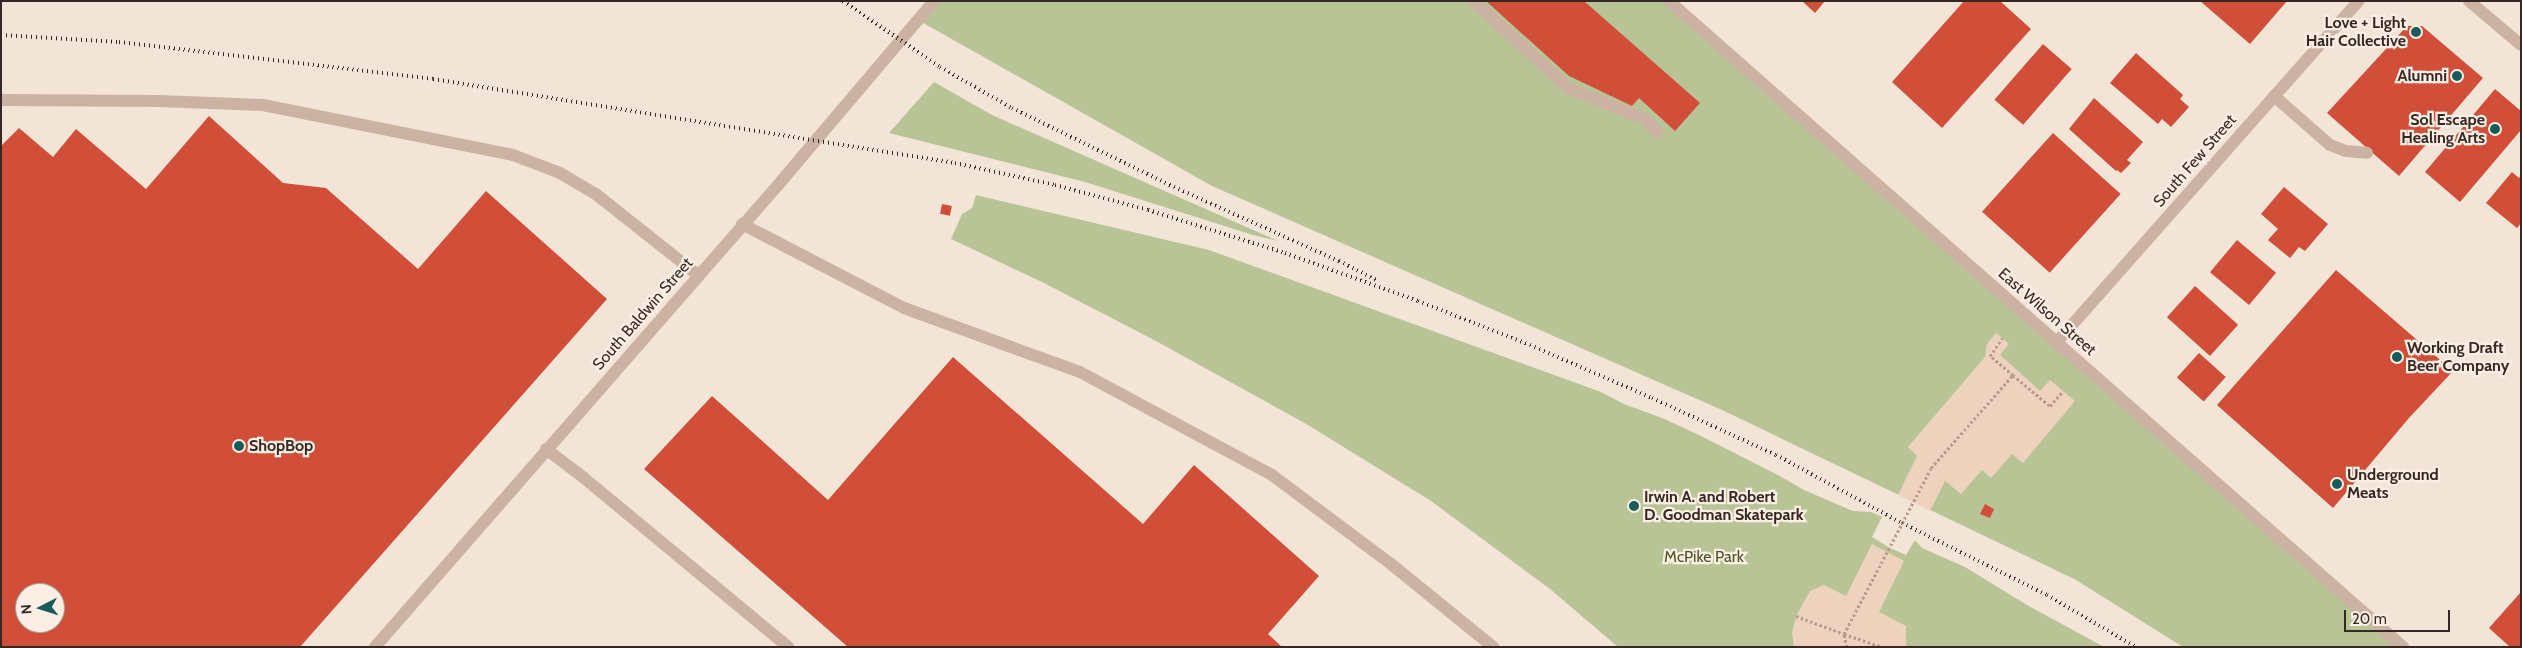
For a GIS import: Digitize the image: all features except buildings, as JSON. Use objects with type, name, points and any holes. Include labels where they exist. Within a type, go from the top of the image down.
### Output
[{"type":"street","name":"South Baldwin Street","points":[[375,647],[934,1]]},
{"type":"street","points":[[1474,1],[1568,88],[1645,119],[1656,132]]},
{"type":"street","name":"East Wilson Street","points":[[1669,1],[2403,647]]},
{"type":"street","name":"South Few Street","points":[[2056,343],[2359,1]]},
{"type":"street","points":[[2469,1],[2521,45]]},
{"type":"street","points":[[2274,96],[2330,144],[2346,151],[2367,154]]},
{"type":"street","points":[[1,100],[150,101],[263,105],[513,155],[560,173],[596,195],[698,275]]},
{"type":"street","points":[[742,224],[904,308],[1080,372],[1272,475],[1392,564],[1493,647]]},
{"type":"street","points":[[546,449],[584,478],[788,647]]},
{"type":"path","points":[[2002,338],[1990,356],[2050,406],[2063,391]]},
{"type":"path","points":[[1847,647],[1844,634],[1931,468],[2013,375]]},
{"type":"path","points":[[1796,616],[1883,647]]},
{"type":"green space","points":[[934,1],[1669,1],[2403,647],[2183,647],[2076,580],[1722,410],[1212,186],[918,20]]},
{"type":"green space","points":[[934,82],[992,115],[1278,241],[1253,235],[1085,182],[889,133]]},
{"type":"green space","name":"McPike Park","points":[[976,195],[1209,250],[1601,392],[1624,404],[1697,434],[1804,490],[1853,511],[1871,512],[1882,517],[1872,537],[1890,548],[1906,555],[1915,540],[1922,548],[1965,567],[2027,605],[2104,647],[1618,647],[1550,589],[1431,501],[1308,425],[1156,341],[1042,282],[951,239],[962,214],[972,208]]},
{"type":"shaded area","points":[[1996,333],[2009,344],[2000,355],[2040,391],[2050,380],[2075,401],[2023,463],[2012,454],[1991,478],[1982,470],[1961,494],[1945,481],[1930,511],[1898,495],[1917,456],[1908,447],[1985,357],[1987,344]]},
{"type":"shaded area","points":[[1872,544],[1904,561],[1879,612],[1906,626],[1906,647],[1794,647],[1792,633],[1796,616],[1810,591],[1824,585],[1846,596]]},
{"type":"railway","points":[[843,1],[940,67],[1012,108],[1174,187],[1339,261],[1378,281]]},
{"type":"railway","points":[[1,35],[119,42],[433,79],[955,163],[1055,185],[1148,210],[1285,253],[1418,301],[1530,345],[1652,398],[1776,455],[1902,523],[2047,595],[2136,647]]},
{"type":"place","name":"Love + Light Hair Collective","points":[[2416,32]]},
{"type":"place","name":"Alumni","points":[[2457,76]]},
{"type":"place","name":"Sol Escape Healing Arts","points":[[2495,129]]},
{"type":"place","name":"Working Draft Beer Company","points":[[2397,357]]},
{"type":"place","name":"ShopBop","points":[[239,446]]},
{"type":"place","name":"Underground Meats","points":[[2337,484]]},
{"type":"place","name":"Irwin A. and Robert D. Goodman Skatepark","points":[[1634,506]]}]
